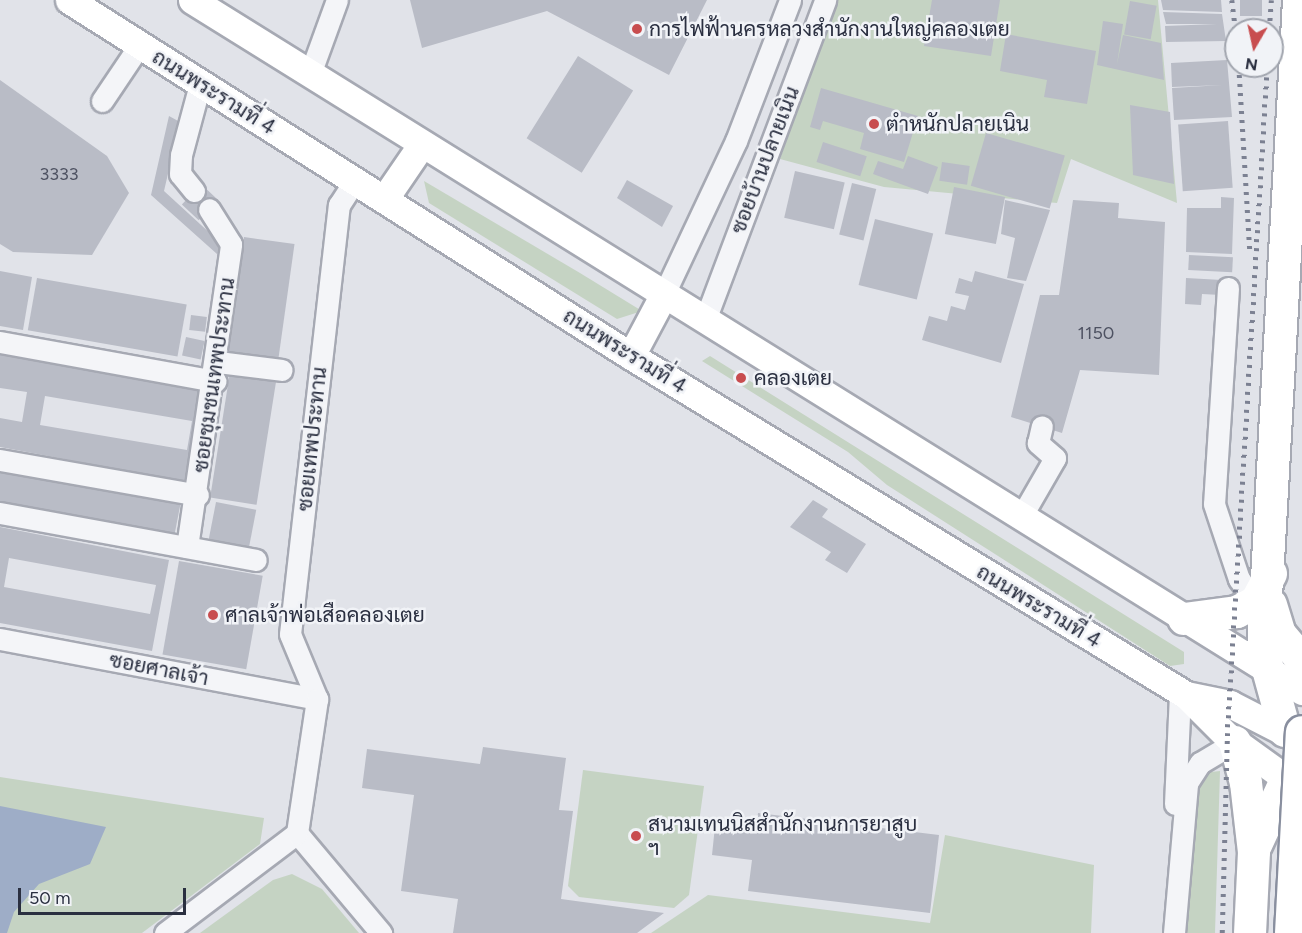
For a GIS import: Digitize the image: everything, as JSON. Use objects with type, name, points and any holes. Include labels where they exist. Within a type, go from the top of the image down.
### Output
[{"type":"highway","points":[[1291,933],[1292,759],[1266,670],[1266,593],[1295,138],[1299,0]]},
{"type":"highway","points":[[1184,619],[1237,612],[1266,593]]},
{"type":"highway","points":[[1266,593],[1280,634],[1302,660]]},
{"type":"highway","points":[[1235,742],[1248,793],[1254,852],[1250,933]]},
{"type":"highway","points":[[1254,852],[1292,759]]},
{"type":"main road","name":"ถนนพระรามที่ 4","points":[[69,0],[200,84],[356,179],[631,356],[1183,693],[1235,742],[1292,759]]},
{"type":"main road","points":[[192,0],[1302,691]]},
{"type":"main road","points":[[385,198],[422,144]]},
{"type":"main road","points":[[631,356],[664,294]]},
{"type":"main road","name":"ถนนพระรามที่ 4","points":[[1183,693],[1230,704],[1292,759]]},
{"type":"street","points":[[310,74],[337,0]]},
{"type":"street","points":[[664,294],[736,141],[790,0]]},
{"type":"street","name":"ซอยบ้านปลายเนิน","points":[[705,320],[825,0]]},
{"type":"street","points":[[102,101],[140,46]]},
{"type":"street","points":[[194,191],[180,174],[181,155],[200,84]]},
{"type":"street","name":"ซอยเทพประทาน","points":[[317,699],[290,634],[339,205],[356,179]]},
{"type":"street","name":"ซอยชุมชนเทพประทาน","points":[[187,547],[198,495],[216,372],[231,244],[209,209]]},
{"type":"street","points":[[1228,288],[1214,504],[1239,579],[1266,593]]},
{"type":"street","points":[[0,342],[216,372],[282,370]]},
{"type":"street","points":[[1021,518],[1055,458],[1038,443],[1042,426]]},
{"type":"street","points":[[0,460],[198,495]]},
{"type":"street","points":[[0,513],[256,560]]},
{"type":"street","name":"ซอยศาลเจ้า","points":[[0,639],[317,699]]},
{"type":"street","points":[[1179,832],[1174,797],[1183,693]]},
{"type":"street","points":[[165,933],[297,833],[317,699]]},
{"type":"street","points":[[1174,933],[1179,832],[1187,783],[1200,763],[1235,742]]},
{"type":"street","points":[[297,833],[381,933]]},
{"type":"green space","points":[[835,0],[1158,0],[1177,203],[1071,159],[1057,203],[884,187],[780,159]]},
{"type":"green space","points":[[424,181],[642,311],[617,319],[429,203]]},
{"type":"green space","points":[[710,356],[1184,652],[1184,664],[1170,666],[887,485],[848,452],[702,361]]},
{"type":"green space","name":"สนามเทนนิสสำนักงานการยาสูบ ฯ","points":[[583,770],[704,786],[689,895],[674,908],[579,897],[568,886]]},
{"type":"green space","points":[[1220,771],[1215,933],[1184,933],[1193,788],[1202,773]]},
{"type":"green space","points":[[0,777],[264,818],[260,844],[142,933],[0,933]]},
{"type":"green space","points":[[945,835],[1094,865],[1091,933],[651,933],[708,895],[930,923]]},
{"type":"green space","points":[[292,874],[322,889],[359,933],[200,933],[273,880]]},
{"type":"water","points":[[0,806],[106,827],[90,864],[39,884],[14,912],[7,933],[0,933]]},
{"type":"building","name":"การไฟฟ้านครหลวงสำนักงานใหญ่คลองเตย","points":[[410,0],[707,0],[669,75],[547,11],[422,48]]},
{"type":"building","points":[[932,0],[1000,0],[991,56],[924,46]]},
{"type":"building","points":[[1161,0],[1221,0],[1222,12],[1163,10]]},
{"type":"building","points":[[1240,0],[1262,0],[1262,16],[1240,16]]},
{"type":"building","points":[[1130,1],[1157,6],[1151,39],[1124,34]]},
{"type":"building","points":[[1163,12],[1222,14],[1224,41],[1166,42],[1165,26],[1217,24],[1166,24]]},
{"type":"building","points":[[1103,21],[1123,24],[1117,64],[1123,35],[1161,43],[1164,80],[1097,65]]},
{"type":"building","points":[[1006,34],[1096,51],[1087,104],[1044,97],[1047,80],[1000,71]]},
{"type":"building","points":[[578,56],[633,90],[582,173],[527,138]]},
{"type":"building","points":[[1224,60],[1224,78],[1229,78],[1232,117],[1174,120],[1172,88],[1223,85],[1172,87],[1171,63]]},
{"type":"building","points":[[0,80],[107,156],[129,193],[92,255],[13,252],[0,244]]},
{"type":"building","name":"ตำหนักปลายเนิน","points":[[821,88],[918,116],[904,162],[860,149],[864,133],[823,121],[820,130],[810,127]]},
{"type":"building","points":[[1130,105],[1170,112],[1174,184],[1133,175]]},
{"type":"building","points":[[169,116],[180,122],[164,191],[224,246],[217,254],[151,195]]},
{"type":"building","points":[[1228,121],[1233,188],[1183,191],[1178,124]]},
{"type":"building","points":[[986,133],[1065,156],[1050,208],[971,186]]},
{"type":"building","points":[[823,142],[867,156],[860,176],[817,162]]},
{"type":"building","points":[[908,156],[938,167],[928,194],[873,174],[878,161],[903,169]]},
{"type":"building","points":[[942,162],[970,166],[967,185],[939,181]]},
{"type":"building","points":[[795,171],[845,182],[834,229],[784,218]]},
{"type":"building","points":[[627,180],[673,206],[662,227],[617,198]]},
{"type":"building","points":[[852,183],[876,189],[863,240],[839,234]]},
{"type":"building","points":[[201,184],[218,200],[199,220],[182,204]]},
{"type":"building","points":[[954,187],[1005,197],[996,244],[945,234]]},
{"type":"building","points":[[1221,197],[1234,198],[1232,254],[1186,252],[1187,208],[1221,208]]},
{"type":"building","points":[[1005,200],[1050,210],[1026,281],[1007,278],[1015,238],[1001,234]]},
{"type":"building","points":[[1073,200],[1119,203],[1118,218],[1165,222],[1159,375],[1080,370],[1062,433],[1011,417],[1040,295],[1059,295]]},
{"type":"building","points":[[875,219],[933,234],[917,299],[859,285]]},
{"type":"building","points":[[244,237],[295,244],[277,366],[227,359]]},
{"type":"building","points":[[1189,255],[1233,257],[1232,272],[1188,270]]},
{"type":"building","points":[[0,271],[32,277],[23,330],[0,326]]},
{"type":"building","points":[[975,271],[1024,284],[1001,363],[922,340],[929,316],[947,321],[951,306],[965,310],[969,296],[955,293],[959,278],[972,282]]},
{"type":"building","points":[[37,278],[187,304],[177,357],[28,330]]},
{"type":"building","points":[[1186,278],[1222,280],[1221,295],[1202,294],[1201,305],[1185,304]]},
{"type":"building","points":[[191,315],[207,317],[205,332],[189,330]]},
{"type":"building","points":[[186,337],[205,341],[201,360],[182,356]]},
{"type":"building","points":[[0,352],[205,387],[187,482],[0,447],[0,418],[22,422],[27,392],[0,388]],"holes":[[[45,396],[192,421],[187,450],[40,425]]]},
{"type":"building","points":[[230,372],[276,379],[257,505],[210,497]]},
{"type":"building","points":[[0,468],[181,503],[174,539],[0,506]]},
{"type":"building","points":[[813,500],[828,509],[822,517],[866,544],[847,573],[825,560],[831,552],[790,527]]},
{"type":"building","points":[[216,502],[256,510],[249,547],[209,539]]},
{"type":"building","points":[[0,527],[169,560],[152,651],[0,623]],"holes":[[[9,558],[156,585],[150,614],[4,587]]]},
{"type":"building","name":"ศาลเจ้าพ่อเสือคลองเตย","points":[[179,561],[263,576],[246,669],[163,655]]},
{"type":"building","points":[[483,747],[566,758],[559,810],[573,811],[561,899],[664,913],[637,933],[453,933],[458,899],[401,891],[414,795],[362,788],[367,749],[480,764]]},
{"type":"building","points":[[758,813],[939,835],[930,913],[748,891],[752,860],[712,855],[715,826],[756,831]]},
{"type":"railway","points":[[1232,0],[1234,18]]},
{"type":"railway","points":[[1270,18],[1271,0]]},
{"type":"railway","points":[[1240,78],[1250,253]]},
{"type":"railway","points":[[1222,933],[1227,736],[1266,78]]},
{"type":"place","name":"การไฟฟ้านครหลวงสำนักงานใหญ่คลองเตย","points":[[637,29]]},
{"type":"place","name":"ตำหนักปลายเนิน","points":[[874,124]]},
{"type":"place","name":"คลองเตย","points":[[741,378]]},
{"type":"place","name":"ศาลเจ้าพ่อเสือคลองเตย","points":[[213,615]]},
{"type":"place","name":"สนามเทนนิสสำนักงานการยาสูบ ฯ","points":[[636,836]]}]
